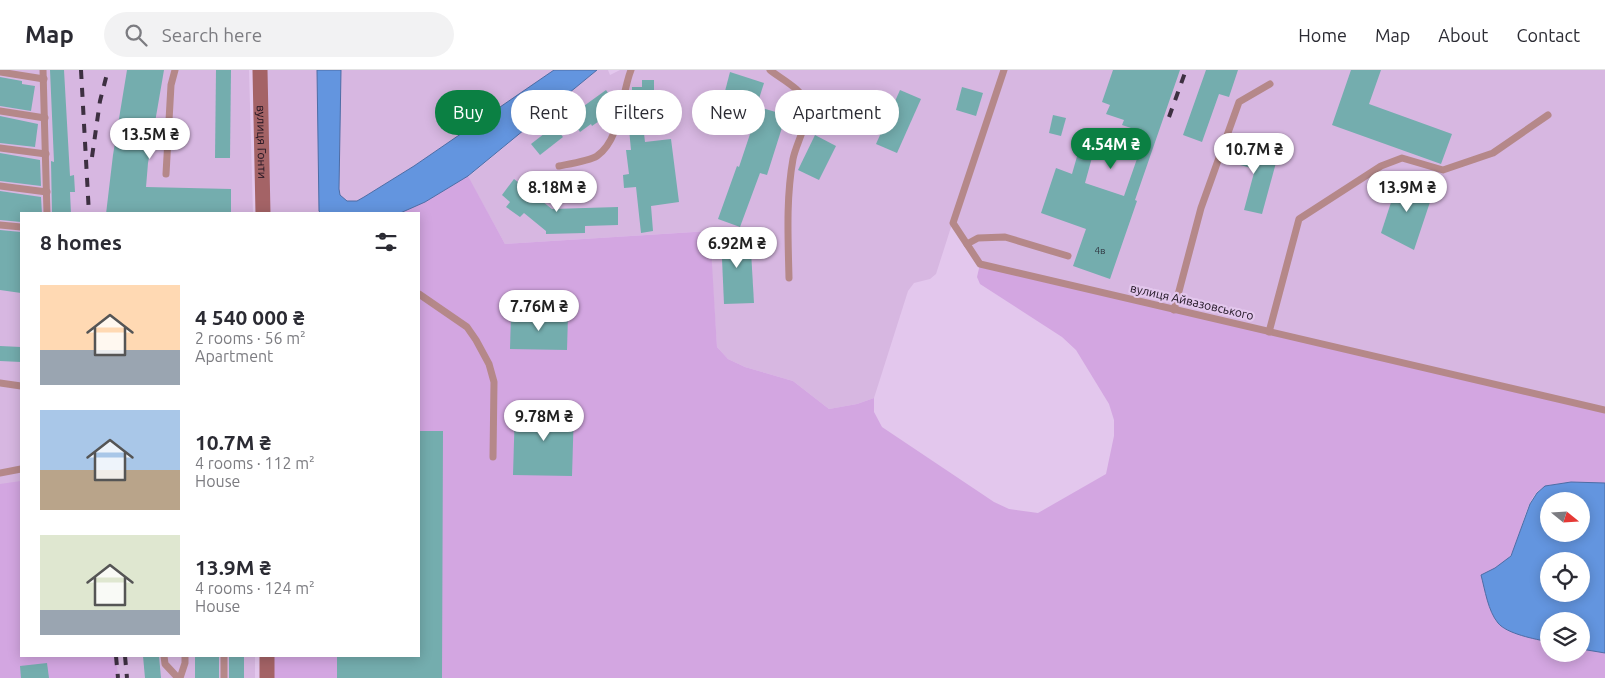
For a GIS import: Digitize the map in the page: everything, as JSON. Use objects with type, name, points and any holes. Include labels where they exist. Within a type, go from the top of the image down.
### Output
[{"type":"street","name":"вулиця Гонти","points":[[260,70],[263,212]]},
{"type":"street","points":[[268,657],[268,678]]},
{"type":"lane","points":[[43,70],[47,212]]},
{"type":"lane","points":[[166,174],[171,85],[175,70]]},
{"type":"lane","points":[[559,166],[596,157],[607,147],[614,135],[631,70]]},
{"type":"lane","points":[[770,70],[801,94],[806,102],[808,113],[794,157],[787,198],[789,278]]},
{"type":"lane","name":"вулиця Айвазовського","points":[[1004,70],[952,223],[980,264],[1605,410]]},
{"type":"lane","points":[[0,72],[44,79]]},
{"type":"lane","points":[[1174,310],[1201,208],[1240,102],[1270,84]]},
{"type":"lane","points":[[0,111],[45,118]]},
{"type":"lane","points":[[1269,332],[1299,219],[1381,166],[1402,158],[1443,170],[1493,153],[1548,115]]},
{"type":"lane","points":[[0,148],[46,154]]},
{"type":"lane","points":[[0,186],[46,192]]},
{"type":"lane","points":[[0,224],[20,228]]},
{"type":"lane","points":[[966,244],[978,238],[1004,238],[1068,256]]},
{"type":"lane","points":[[420,295],[467,327],[489,364],[494,382],[493,457]]},
{"type":"lane","points":[[0,383],[20,386]]},
{"type":"lane","points":[[0,473],[20,469]]},
{"type":"lane","points":[[164,657],[165,664],[179,678],[185,663],[185,657]]},
{"type":"lane","points":[[224,657],[224,678]]},
{"type":"shaded area","points":[[0,70],[249,70],[253,212],[20,212],[20,657],[255,657],[255,678],[0,678]]},
{"type":"shaded area","points":[[260,70],[554,70],[525,90],[511,90],[511,99],[501,106],[501,90],[435,90],[435,135],[459,135],[414,166],[357,201],[356,212],[263,212]]},
{"type":"shaded area","points":[[597,70],[608,70],[610,75],[620,70],[1605,70],[1605,410],[980,264],[952,224],[936,274],[930,279],[914,283],[908,291],[874,398],[857,404],[829,409],[793,381],[745,367],[728,359],[717,347],[709,231],[505,244],[468,177],[519,135],[586,135],[586,90],[573,90]]},
{"type":"shaded area","points":[[468,176],[505,244],[710,231],[717,347],[728,359],[745,367],[793,381],[829,409],[857,404],[874,398],[874,412],[882,427],[994,502],[1009,509],[1038,513],[1106,474],[1114,436],[1114,420],[1109,404],[1076,350],[1062,337],[980,284],[977,277],[980,264],[1605,410],[1605,483],[1562,484],[1547,486],[1539,490],[1528,507],[1514,549],[1505,561],[1495,568],[1540,635],[1540,662],[1590,662],[1590,650],[1605,653],[1605,678],[268,678],[267,657],[420,657],[420,212],[402,212],[425,202]]},
{"type":"shaded area","points":[[20,481],[20,657],[116,657],[118,678],[0,678],[0,484]]},
{"type":"water","points":[[317,70],[341,70],[339,189],[340,195],[347,201],[357,201],[414,166],[459,135],[501,135],[501,106],[511,99],[511,135],[518,135],[468,176],[425,202],[402,212],[320,212]]},
{"type":"water","points":[[554,70],[597,70],[573,90],[525,90]]},
{"type":"water","points":[[1571,482],[1605,483],[1605,653],[1590,650],[1590,612],[1540,612],[1540,640],[1522,636],[1502,627],[1489,606],[1481,575],[1495,568],[1511,556],[1530,504],[1537,493],[1545,486]]},
{"type":"building","points":[[50,70],[64,70],[70,176],[74,175],[75,192],[70,192],[71,212],[52,212],[51,161],[54,162]]},
{"type":"building","points":[[127,70],[164,70],[148,163],[146,187],[231,189],[231,212],[106,212],[113,155]]},
{"type":"building","points":[[216,70],[231,70],[230,158],[215,158]]},
{"type":"building","points":[[1113,70],[1180,70],[1110,279],[1073,266],[1086,229],[1041,213],[1056,168],[1072,174],[1082,139],[1096,143],[1085,183],[1124,196],[1146,133],[1122,125],[1124,120],[1106,114],[1110,105],[1102,102]]},
{"type":"building","points":[[1206,70],[1238,70],[1229,97],[1219,94],[1202,142],[1183,135]]},
{"type":"building","points":[[1351,70],[1381,70],[1369,104],[1452,134],[1441,164],[1332,125]]},
{"type":"building","points":[[730,72],[764,83],[762,90],[725,90]]},
{"type":"building","points":[[0,77],[22,81],[22,84],[35,86],[31,111],[0,106]]},
{"type":"building","points":[[642,80],[654,80],[654,90],[632,90],[632,87],[642,87]]},
{"type":"building","points":[[962,87],[983,93],[976,116],[956,110]]},
{"type":"building","points":[[900,90],[921,99],[897,153],[876,144],[880,135],[899,135]]},
{"type":"building","points":[[596,97],[596,123],[586,128],[586,104]]},
{"type":"building","points":[[765,109],[775,112],[775,135],[780,135],[767,175],[760,173],[740,227],[718,219],[737,166],[739,167],[750,135],[765,135]]},
{"type":"building","points":[[1053,115],[1066,118],[1061,136],[1049,133]]},
{"type":"building","points":[[0,116],[38,124],[35,147],[0,143]]},
{"type":"building","points":[[542,135],[561,135],[563,137],[540,155],[531,144]]},
{"type":"building","points":[[630,135],[644,135],[645,142],[671,139],[679,202],[651,206],[653,231],[641,233],[636,187],[624,188],[623,175],[629,174],[626,150],[631,150]]},
{"type":"building","points":[[815,135],[836,146],[819,180],[798,170]]},
{"type":"building","points":[[1230,144],[1247,148],[1246,151],[1277,159],[1262,214],[1244,210],[1255,169],[1225,161]]},
{"type":"building","points":[[0,153],[40,160],[41,186],[0,181]]},
{"type":"building","points":[[1399,178],[1434,190],[1414,250],[1381,233]]},
{"type":"building","points":[[514,179],[552,209],[618,207],[618,225],[585,226],[585,233],[546,234],[546,231],[524,213],[520,217],[506,207],[510,202],[502,195]]},
{"type":"building","points":[[0,191],[41,197],[42,212],[20,212],[20,222],[0,220]]},
{"type":"building","points":[[0,230],[20,232],[20,293],[0,290]]},
{"type":"building","points":[[750,234],[754,303],[724,304],[721,236]]},
{"type":"building","points":[[511,314],[568,315],[567,350],[510,349]]},
{"type":"building","points":[[0,346],[20,347],[20,362],[0,361]]},
{"type":"building","points":[[515,408],[574,409],[572,476],[513,475]]},
{"type":"building","points":[[420,431],[443,431],[442,678],[337,678],[337,657],[420,657]]},
{"type":"building","points":[[143,657],[159,657],[161,678],[145,678]]},
{"type":"building","points":[[195,657],[219,657],[219,678],[195,678]]},
{"type":"building","points":[[229,657],[244,657],[244,678],[229,678]]},
{"type":"building","points":[[47,663],[49,678],[21,678],[20,666]]},
{"type":"railway","points":[[81,70],[89,212]]},
{"type":"railway","points":[[92,157],[100,101],[108,70]]},
{"type":"railway","points":[[1169,117],[1186,70]]},
{"type":"railway","points":[[116,657],[118,678]]},
{"type":"railway","points":[[125,657],[127,678]]}]
